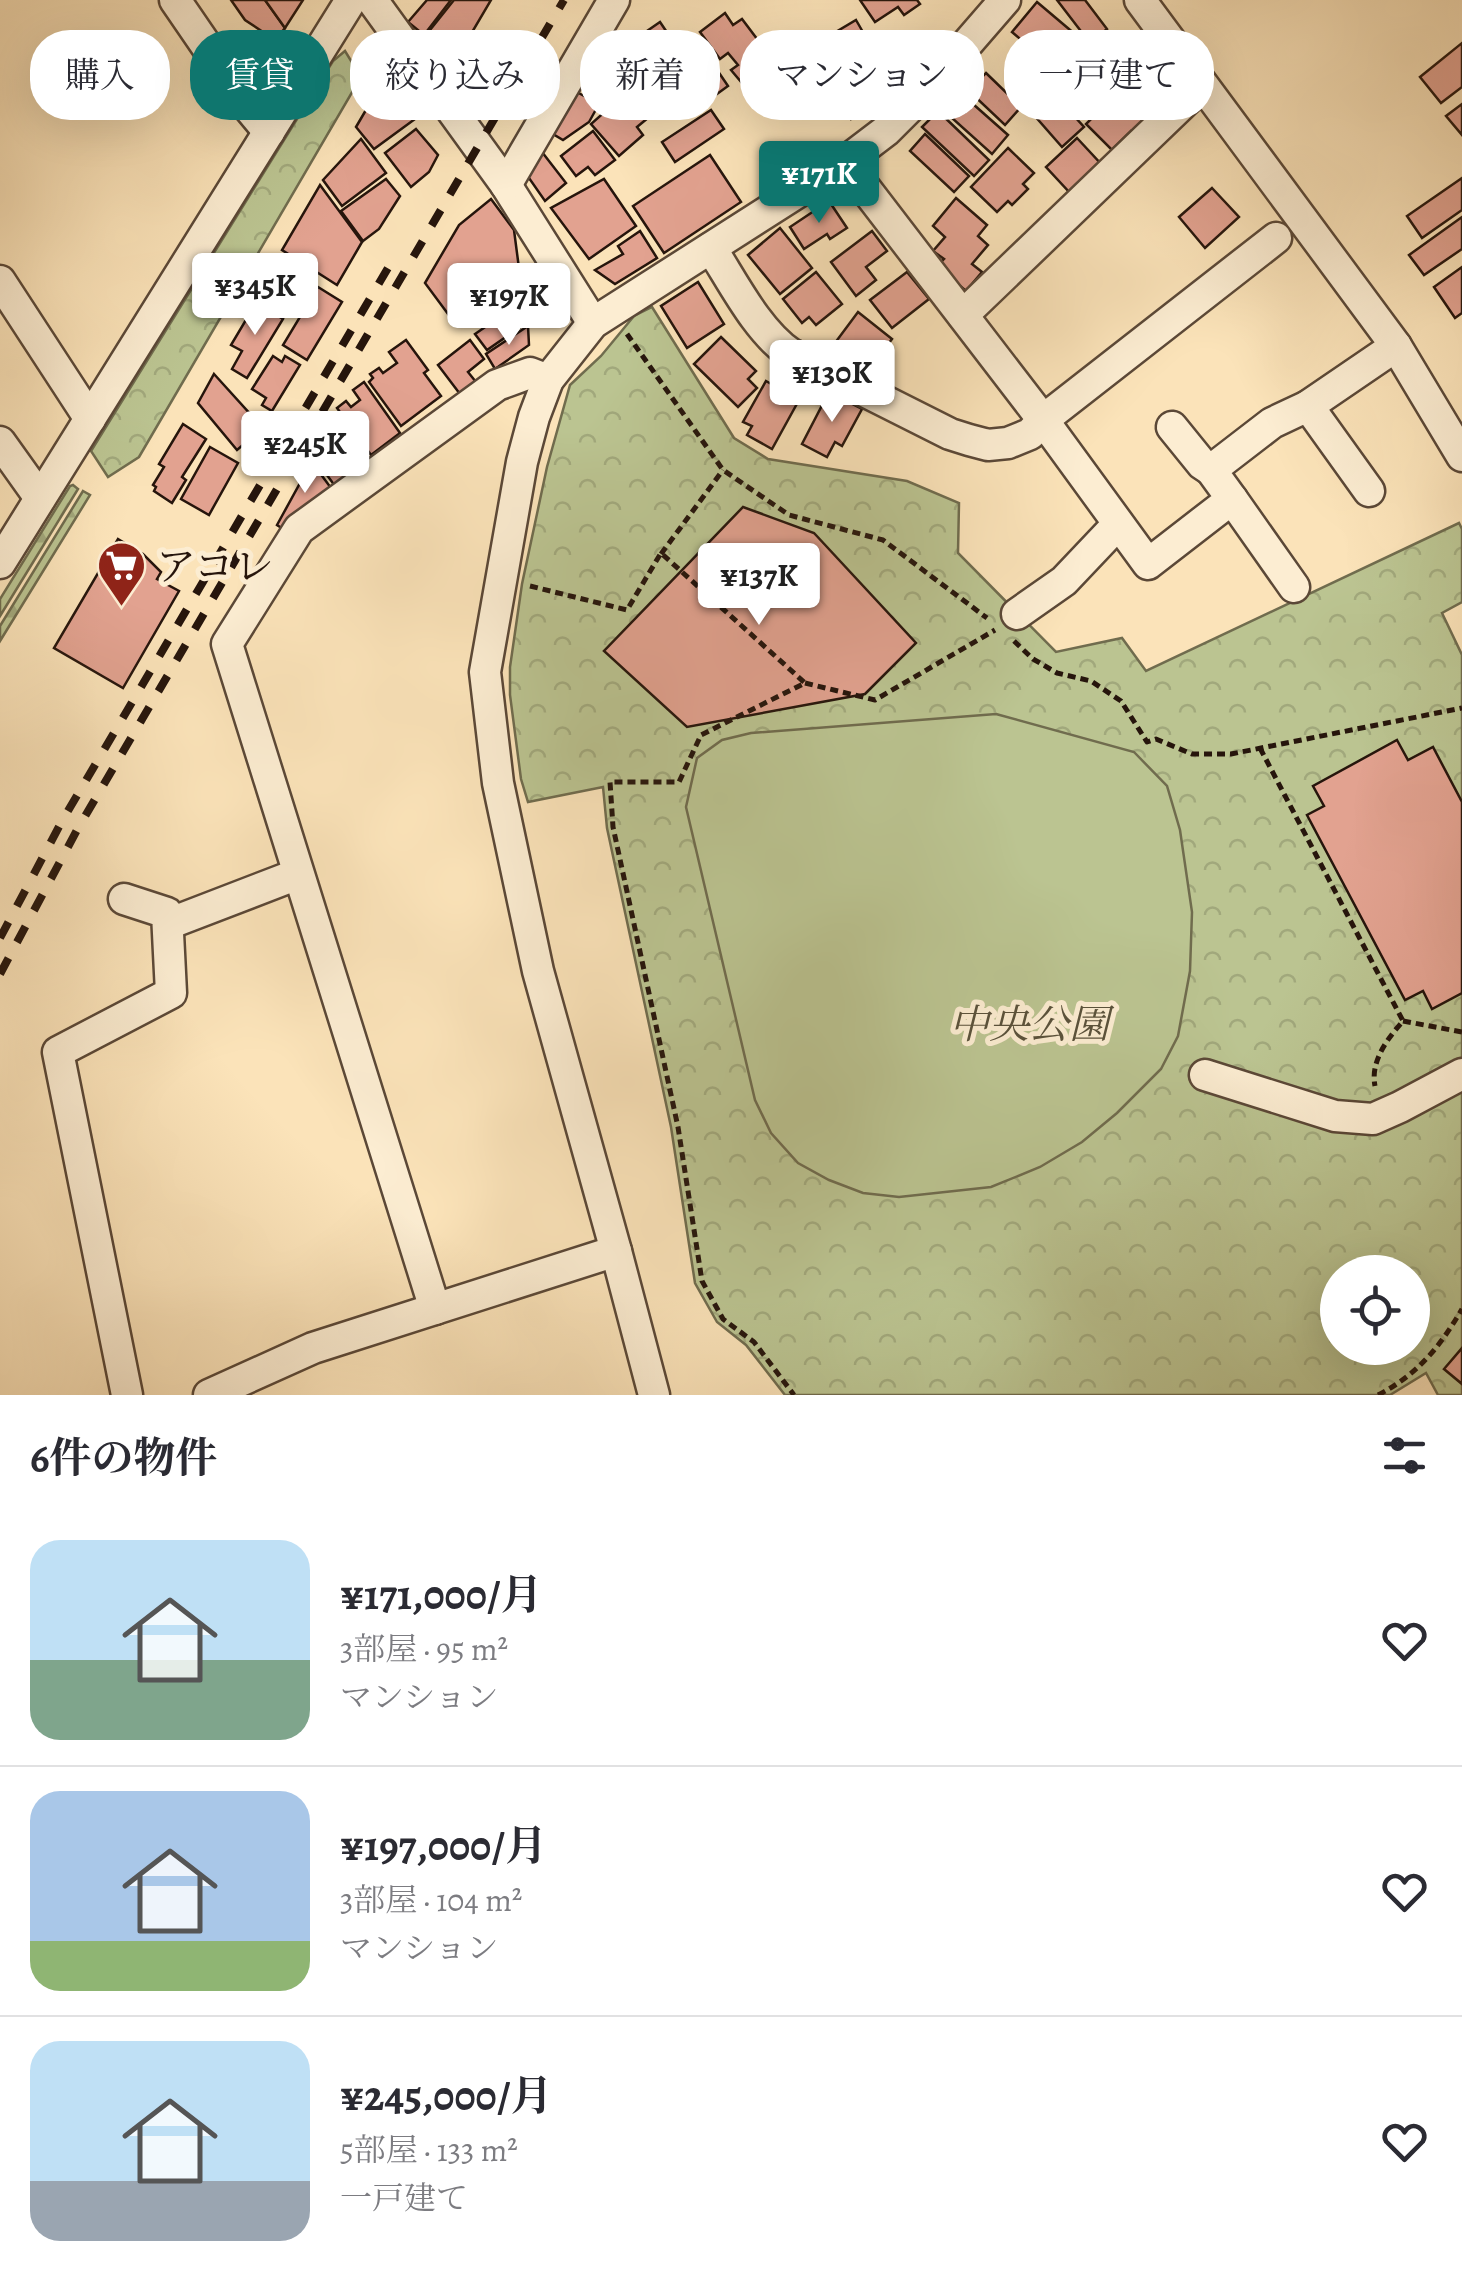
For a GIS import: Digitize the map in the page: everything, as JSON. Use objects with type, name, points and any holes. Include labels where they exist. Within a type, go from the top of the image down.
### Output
[{"type":"street","points":[[175,0],[268,132]]},
{"type":"street","points":[[0,564],[351,0]]},
{"type":"street","points":[[372,0],[506,185],[594,322]]},
{"type":"street","points":[[506,185],[614,0]]},
{"type":"street","points":[[654,1395],[538,972],[498,783],[485,672],[522,462],[548,380],[594,322],[844,162],[887,130],[1005,0]]},
{"type":"street","points":[[1140,0],[1162,30]]},
{"type":"street","points":[[1214,101],[1396,346],[1462,456]]},
{"type":"street","points":[[963,315],[1166,120]]},
{"type":"street","points":[[844,162],[1043,420],[1148,564],[1232,498]]},
{"type":"street","points":[[711,248],[778,346],[950,434],[988,445],[1008,443],[1030,434],[1276,238]]},
{"type":"street","points":[[0,281],[90,419]]},
{"type":"street","points":[[1212,470],[1272,424],[1308,406],[1396,346]]},
{"type":"street","points":[[435,1309],[227,644],[298,529],[496,384],[530,373],[548,380]]},
{"type":"street","points":[[1308,406],[1368,490]]},
{"type":"street","points":[[1172,427],[1202,464],[1212,470],[1294,587]]},
{"type":"street","points":[[0,442],[40,498]]},
{"type":"street","points":[[1009,621],[1064,581],[1118,524]]},
{"type":"street","points":[[168,924],[298,874]]},
{"type":"street","points":[[124,899],[167,913],[171,993],[58,1052],[127,1395]]},
{"type":"street","points":[[1206,1075],[1335,1116],[1373,1119],[1462,1074]]},
{"type":"street","points":[[209,1395],[313,1348],[616,1250]]},
{"type":"path","points":[[502,576],[627,610],[662,554],[724,470]]},
{"type":"path","points":[[662,554],[805,683],[875,700],[1009,621]]},
{"type":"path","points":[[794,1395],[754,1342],[723,1319],[702,1281],[678,1126],[613,827],[610,782],[679,782],[701,735],[805,683]]},
{"type":"path","points":[[1260,748],[1403,1021]]},
{"type":"path","points":[[1403,1021],[1462,1032]]},
{"type":"path","points":[[1386,1114],[1373,1078],[1384,1044],[1403,1021]]},
{"type":"path","points":[[1378,1395],[1421,1367],[1462,1309]]},
{"type":"green space","points":[[345,51],[350,59],[350,96],[139,457],[108,477],[91,451],[296,120],[330,120],[333,61]]},
{"type":"green space","name":"中央公園","points":[[652,307],[734,438],[768,459],[907,481],[959,503],[958,553],[1056,652],[1122,638],[1146,671],[1459,523],[1462,602],[1442,613],[1462,655],[1462,1395],[1438,1395],[1426,1373],[1390,1395],[785,1395],[746,1345],[717,1322],[695,1283],[671,1127],[607,828],[603,787],[528,802],[521,779],[510,695],[510,667],[522,584],[547,467],[570,385],[601,356],[634,316]]},
{"type":"green space","points":[[73,485],[78,489],[0,616],[0,599]]},
{"type":"green space","points":[[83,491],[90,495],[0,641],[0,626]]},
{"type":"green space","points":[[996,714],[1134,752],[1167,786],[1180,830],[1192,912],[1190,971],[1178,1036],[1161,1069],[1117,1113],[1082,1142],[1040,1167],[991,1187],[899,1197],[863,1193],[798,1163],[771,1133],[755,1100],[686,807],[697,758],[722,740],[751,733]]},
{"type":"building","points":[[231,0],[265,0],[285,28],[260,30],[245,20]]},
{"type":"building","points":[[265,0],[303,0],[285,28]]},
{"type":"building","points":[[427,0],[451,0],[428,30],[418,30],[408,22]]},
{"type":"building","points":[[454,0],[491,0],[473,30],[430,30]]},
{"type":"building","points":[[860,0],[917,0],[920,4],[904,15],[898,7],[875,22]]},
{"type":"building","points":[[1057,0],[1085,0],[1107,29],[1080,30]]},
{"type":"building","points":[[1037,2],[1070,30],[1014,30]]},
{"type":"building","points":[[725,13],[733,25],[742,19],[750,30],[740,30],[740,81],[731,70],[738,65],[728,53],[720,59],[720,30],[703,30]]},
{"type":"building","points":[[856,20],[862,30],[839,30]]},
{"type":"building","points":[[660,22],[665,30],[648,30]]},
{"type":"building","points":[[1462,43],[1462,87],[1441,103],[1420,77]]},
{"type":"building","points":[[720,74],[728,86],[720,92]]},
{"type":"building","points":[[984,75],[1004,90],[1004,120],[1009,120],[1005,125],[984,105]]},
{"type":"building","points":[[573,90],[580,94],[580,120],[590,120],[563,140],[548,131],[555,120],[560,120],[560,111]]},
{"type":"building","points":[[1462,104],[1462,135],[1446,116]]},
{"type":"building","points":[[984,114],[1008,135],[992,154],[954,120],[984,120]]},
{"type":"building","points":[[360,120],[414,120],[374,149],[356,127]]},
{"type":"building","points":[[596,120],[645,120],[637,127],[643,135],[619,156],[591,124]]},
{"type":"building","points":[[696,120],[718,120],[724,129],[675,162],[662,142]]},
{"type":"building","points":[[929,120],[947,120],[989,160],[974,176],[922,127]]},
{"type":"building","points":[[1038,120],[1078,120],[1084,127],[1062,147]]},
{"type":"building","points":[[1090,120],[1148,120],[1112,150],[1086,124]]},
{"type":"building","points":[[416,129],[438,155],[429,172],[411,187],[385,153]]},
{"type":"building","points":[[593,131],[615,160],[595,175],[588,167],[576,176],[561,156]]},
{"type":"building","points":[[925,134],[969,176],[954,192],[910,151]]},
{"type":"building","points":[[1077,138],[1102,165],[1071,194],[1046,167]]},
{"type":"building","points":[[361,139],[386,173],[342,206],[323,180]]},
{"type":"building","points":[[1008,148],[1034,173],[1023,184],[1028,189],[1012,205],[1008,201],[997,212],[971,187]]},
{"type":"building","points":[[542,152],[566,183],[545,201],[522,168]]},
{"type":"building","points":[[710,155],[741,202],[664,253],[633,206]]},
{"type":"building","points":[[1462,178],[1462,210],[1422,238],[1407,216]]},
{"type":"building","points":[[386,179],[400,196],[379,229],[363,241],[341,211]]},
{"type":"building","points":[[604,179],[636,226],[589,259],[551,208]]},
{"type":"building","points":[[320,185],[362,242],[337,285],[282,250]]},
{"type":"building","points":[[1212,188],[1239,217],[1205,248],[1179,217]]},
{"type":"building","points":[[956,198],[987,225],[978,236],[988,245],[972,264],[982,272],[966,291],[943,271],[946,268],[940,263],[944,259],[933,251],[945,237],[933,226]]},
{"type":"building","points":[[491,199],[514,230],[520,276],[454,322],[425,283],[459,225]]},
{"type":"building","points":[[829,201],[847,228],[830,239],[827,234],[804,249],[790,227]]},
{"type":"building","points":[[1462,217],[1462,249],[1424,275],[1409,255]]},
{"type":"building","points":[[780,228],[812,268],[780,294],[748,255]]},
{"type":"building","points":[[640,231],[657,258],[615,284],[595,270],[623,254],[618,246]]},
{"type":"building","points":[[872,231],[887,251],[866,267],[876,280],[856,296],[831,262]]},
{"type":"building","points":[[279,258],[316,279],[297,312],[260,290]]},
{"type":"building","points":[[1462,267],[1462,313],[1455,318],[1434,287]]},
{"type":"building","points":[[816,272],[842,304],[816,325],[809,317],[802,323],[783,299]]},
{"type":"building","points":[[907,272],[929,299],[892,328],[870,300]]},
{"type":"building","points":[[698,282],[724,324],[687,348],[661,306]]},
{"type":"building","points":[[318,287],[342,302],[307,360],[283,345]]},
{"type":"building","points":[[256,303],[283,319],[247,378],[232,369],[242,351],[231,345]]},
{"type":"building","points":[[520,303],[529,321],[487,350],[475,334]]},
{"type":"building","points":[[858,312],[892,339],[863,378],[829,351]]},
{"type":"building","points":[[528,326],[529,345],[495,369],[486,354]]},
{"type":"building","points":[[721,337],[756,371],[748,379],[757,388],[738,407],[694,364]]},
{"type":"building","points":[[406,340],[441,396],[401,426],[369,382],[373,378],[370,374],[379,368],[383,373],[397,363],[389,352]]},
{"type":"building","points":[[470,340],[484,359],[468,372],[476,382],[460,394],[438,365]]},
{"type":"building","points":[[273,356],[282,362],[285,356],[300,365],[272,411],[262,405],[266,398],[252,389]]},
{"type":"building","points":[[214,374],[263,428],[237,450],[198,403]]},
{"type":"building","points":[[766,381],[799,400],[772,449],[747,435],[752,426],[743,422]]},
{"type":"building","points":[[364,382],[400,433],[371,455],[337,408],[346,401],[351,407],[360,400],[353,390]]},
{"type":"building","points":[[829,392],[862,409],[842,446],[835,442],[827,457],[802,444]]},
{"type":"building","points":[[337,419],[368,460],[335,486],[313,456],[321,449],[317,445],[328,436],[323,430]]},
{"type":"building","points":[[183,424],[206,439],[182,477],[186,480],[172,503],[154,491],[153,485],[164,467],[159,464]]},
{"type":"building","points":[[210,447],[238,463],[209,515],[181,499]]},
{"type":"building","points":[[314,465],[331,488],[283,529],[277,525]]},
{"type":"building","points":[[743,507],[814,533],[916,643],[865,694],[687,727],[604,651]]},
{"type":"building","points":[[118,539],[143,554],[161,572],[157,579],[179,591],[123,688],[54,648]]},
{"type":"building","points":[[1397,740],[1408,760],[1433,747],[1462,802],[1462,993],[1432,1009],[1423,991],[1405,1000],[1307,815],[1324,806],[1313,786]]},
{"type":"building","points":[[1462,1348],[1462,1384],[1444,1369]]},
{"type":"railway","points":[[0,974],[77,830],[564,0]]},
{"type":"railway","points":[[0,938],[62,821],[388,268]]},
{"type":"place","name":"アコレ","points":[[121,608]]}]
